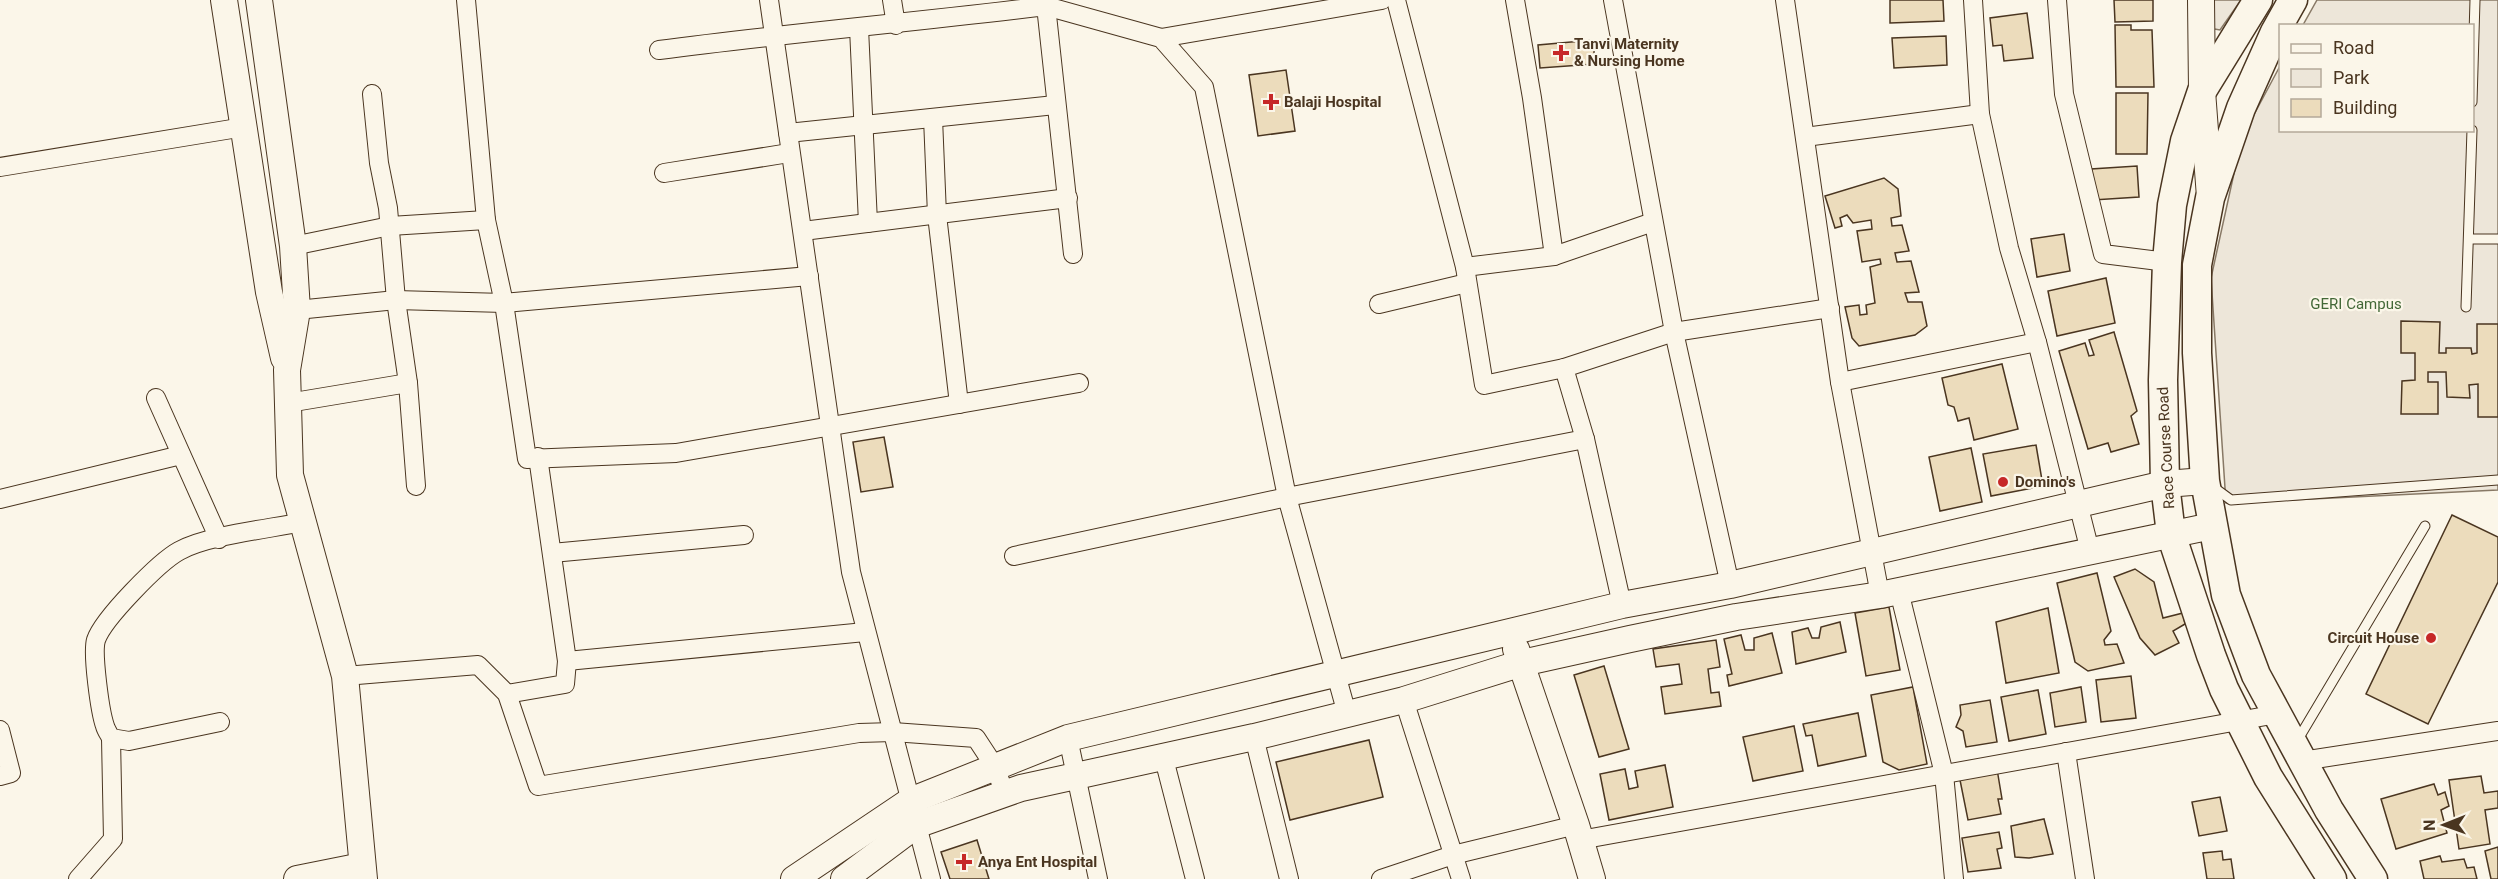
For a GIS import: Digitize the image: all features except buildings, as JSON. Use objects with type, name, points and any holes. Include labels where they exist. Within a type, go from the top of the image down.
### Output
[{"type":"main road","points":[[224,0],[269,292],[287,370]]},
{"type":"main road","points":[[260,0],[293,246],[297,310],[287,370],[290,475],[345,676],[363,872],[297,879]]},
{"type":"main road","points":[[2201,0],[2202,91],[2210,198]]},
{"type":"main road","name":"Race Course Road","points":[[2258,0],[2202,91],[2185,141],[2176,185],[2167,262],[2163,381],[2165,484],[2171,534],[2211,655],[2239,720],[2283,802],[2332,879]]},
{"type":"main road","points":[[2280,24],[2293,0]]},
{"type":"main road","points":[[2279,26],[2241,108],[2210,198],[2197,266],[2197,353],[2205,481],[2218,517],[2226,595],[2256,675],[2329,810],[2373,879]]},
{"type":"main road","points":[[794,879],[995,767],[1068,738],[1622,605],[1730,585],[2079,506],[2165,484],[2205,481]]},
{"type":"main road","points":[[844,879],[913,813],[1005,794],[1074,775],[1163,755],[1254,737],[1404,700],[1522,663],[1736,617],[1890,593],[2171,534],[2218,517]]},
{"type":"main road","points":[[1509,632],[1522,663],[1592,879]]},
{"type":"street","points":[[466,0],[486,220],[504,303],[526,459],[676,453],[1079,383]]},
{"type":"street","points":[[769,0],[789,153],[803,231],[851,572],[931,879]]},
{"type":"street","points":[[891,0],[896,24]]},
{"type":"street","points":[[659,50],[774,35],[896,24],[1045,3],[1161,38],[1382,0]]},
{"type":"street","points":[[1396,0],[1466,275],[1484,385],[1564,368],[1674,332],[1830,308]]},
{"type":"street","points":[[1515,0],[1532,98],[1554,256]]},
{"type":"street","points":[[1612,0],[1674,332],[1730,585]]},
{"type":"street","points":[[1785,0],[1840,382],[1872,552],[1890,593],[1944,774],[1954,879]]},
{"type":"street","points":[[1973,0],[1980,114],[2009,248],[2037,342],[2090,551]]},
{"type":"street","points":[[2056,0],[2064,94],[2103,254],[2167,262]]},
{"type":"street","points":[[1045,3],[1073,254]]},
{"type":"street","points":[[859,28],[868,223]]},
{"type":"street","points":[[1161,38],[1204,87],[1287,497],[1347,714]]},
{"type":"street","points":[[372,94],[378,163],[390,226],[396,300],[408,383],[416,486]]},
{"type":"street","points":[[788,133],[1055,105]]},
{"type":"street","points":[[1805,137],[1980,114]]},
{"type":"street","points":[[933,118],[937,214],[959,404]]},
{"type":"street","points":[[0,167],[244,127]]},
{"type":"street","points":[[664,173],[789,153]]},
{"type":"street","points":[[803,231],[1068,198]]},
{"type":"street","points":[[293,246],[390,226],[486,220]]},
{"type":"street","points":[[1378,304],[1466,275],[1554,256],[1653,222]]},
{"type":"street","points":[[297,310],[396,300],[504,303],[809,276]]},
{"type":"street","points":[[1840,382],[2037,342]]},
{"type":"street","points":[[1564,368],[1585,439],[1622,605]]},
{"type":"street","points":[[288,403],[408,383]]},
{"type":"street","points":[[156,398],[219,539]]},
{"type":"street","points":[[1014,556],[1287,497],[1585,439]]},
{"type":"street","points":[[0,499],[181,455]]},
{"type":"street","points":[[507,694],[565,684],[567,661],[538,457]]},
{"type":"street","points":[[78,879],[113,839],[111,738],[105,727],[94,656],[95,642],[100,631],[161,563],[180,550],[219,539],[303,522]]},
{"type":"street","points":[[552,553],[744,535]]},
{"type":"street","points":[[567,661],[865,632]]},
{"type":"street","points":[[345,676],[478,665],[507,694],[538,786],[859,733],[893,732],[976,738],[995,767],[1005,794]]},
{"type":"street","points":[[1404,700],[1461,879]]},
{"type":"street","points":[[1381,879],[1453,855],[1578,832],[1944,774],[2277,714]]},
{"type":"street","points":[[111,738],[129,741],[220,722]]},
{"type":"street","points":[[0,730],[11,773],[0,776]]},
{"type":"street","points":[[2298,753],[2498,731]]},
{"type":"street","points":[[1254,737],[1289,879]]},
{"type":"street","points":[[1068,738],[1074,775],[1098,879]]},
{"type":"street","points":[[2067,752],[2085,879]]},
{"type":"street","points":[[1163,755],[1195,879]]},
{"type":"lane","points":[[2474,34],[2475,0]]},
{"type":"lane","points":[[2466,307],[2472,132]]},
{"type":"lane","points":[[2469,238],[2498,238]]},
{"type":"lane","points":[[2205,481],[2231,500],[2498,480]]},
{"type":"lane","points":[[2218,517],[2231,500]]},
{"type":"lane","points":[[2298,753],[2425,526]]},
{"type":"green space","points":[[2209,0],[2241,0],[2220,30],[2209,28]]},
{"type":"green space","name":"GERI Campus","points":[[2317,0],[2498,0],[2498,490],[2226,503],[2211,278],[2242,137],[2279,68],[2279,132],[2474,132],[2474,24],[2304,24]]},
{"type":"place","name":"Tanvi Maternity & Nursing Home","points":[[1561,53]]},
{"type":"place","name":"Balaji Hospital","points":[[1271,102]]},
{"type":"place","name":"Domino's","points":[[2003,482]]},
{"type":"place","name":"Circuit House","points":[[2431,638]]},
{"type":"place","name":"Anya Ent Hospital","points":[[964,862]]}]
